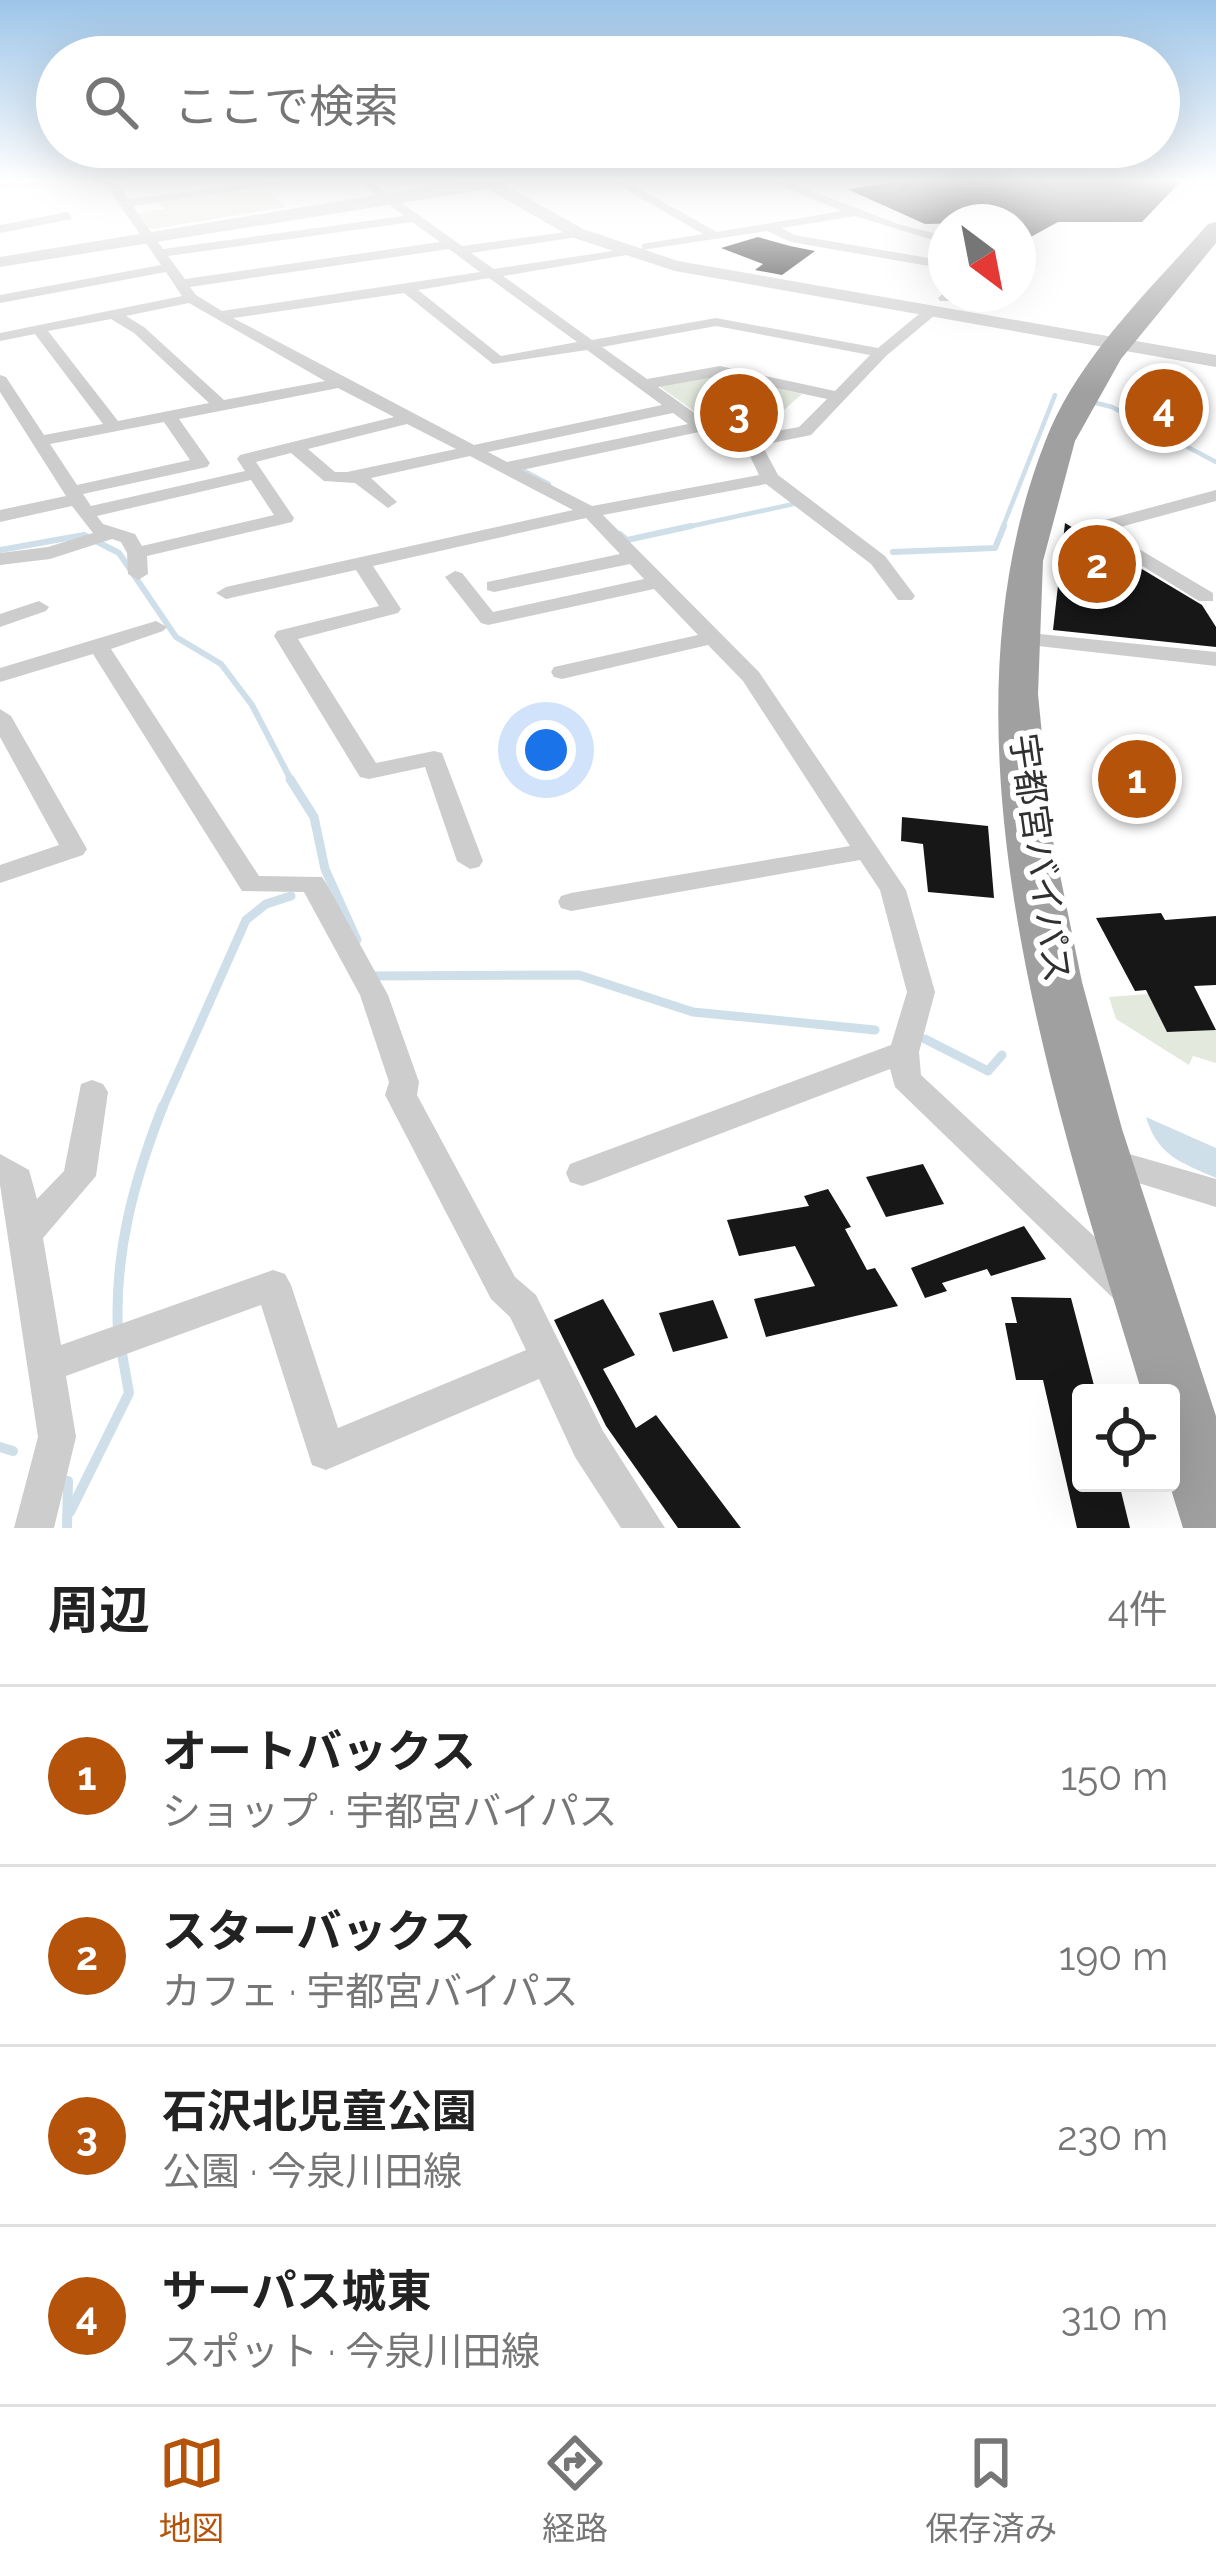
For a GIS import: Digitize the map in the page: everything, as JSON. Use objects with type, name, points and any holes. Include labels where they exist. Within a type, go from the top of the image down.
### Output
[{"type":"highway","name":"宇都宮バイパス","points":[[1205,250],[1124,336],[1062,437],[1030,543],[1020,638],[1022,754],[1038,885],[1073,1044],[1216,1522]]},
{"type":"street","points":[[20,250],[27,257]]},
{"type":"street","points":[[158,250],[217,316],[590,512],[751,677],[893,890],[921,992],[904,1052],[906,1079],[1097,1265],[1152,1310]]},
{"type":"street","points":[[0,337],[113,314],[170,267],[222,250]]},
{"type":"street","points":[[0,299],[253,250]]},
{"type":"street","points":[[0,262],[27,257],[170,267],[419,250]]},
{"type":"street","points":[[456,250],[728,445],[805,431],[881,353],[929,312]]},
{"type":"street","points":[[217,316],[630,250]]},
{"type":"street","points":[[641,250],[708,273],[928,300]]},
{"type":"street","points":[[862,250],[928,262]]},
{"type":"street","points":[[407,288],[498,361],[716,322],[881,353]]},
{"type":"street","points":[[995,312],[1124,336],[1216,361]]},
{"type":"street","points":[[113,314],[140,330],[220,406]]},
{"type":"street","points":[[39,329],[114,427]]},
{"type":"street","points":[[1124,336],[1216,344]]},
{"type":"street","points":[[646,384],[720,370],[839,397]]},
{"type":"street","points":[[0,380],[96,529],[128,538],[136,553],[138,574]]},
{"type":"street","points":[[42,441],[343,382]]},
{"type":"street","points":[[345,478],[676,406]]},
{"type":"street","points":[[79,501],[201,463],[168,416]]},
{"type":"street","points":[[0,422],[27,417]]},
{"type":"street","points":[[136,553],[285,518],[246,459],[411,418]]},
{"type":"street","points":[[509,467],[703,426]]},
{"type":"street","points":[[752,442],[770,478],[796,504],[843,531],[896,578],[905,596]]},
{"type":"street","points":[[295,447],[329,477],[360,478],[388,502]]},
{"type":"street","points":[[0,516],[256,474]]},
{"type":"street","points":[[226,592],[590,512],[770,478]]},
{"type":"street","points":[[1212,600],[1102,535],[1104,526],[1216,495]]},
{"type":"street","points":[[0,559],[50,553],[112,533]]},
{"type":"street","points":[[494,586],[634,556]]},
{"type":"street","points":[[361,562],[392,609],[285,636],[369,772],[434,758],[470,861]]},
{"type":"street","points":[[455,577],[488,619],[658,582]]},
{"type":"street","points":[[0,621],[39,607]]},
{"type":"street","points":[[0,675],[156,627]]},
{"type":"street","points":[[562,672],[713,638]]},
{"type":"street","points":[[1020,638],[1216,659]]},
{"type":"street","points":[[98,646],[251,885],[313,883],[374,995],[404,1082],[401,1095],[503,1288],[523,1306],[589,1444],[645,1528]]},
{"type":"street","points":[[0,716],[74,849],[0,874]]},
{"type":"street","points":[[571,902],[867,851]]},
{"type":"street","points":[[582,1173],[904,1052]]},
{"type":"street","points":[[25,1234],[80,1176],[92,1092]]},
{"type":"street","points":[[1105,1160],[1216,1193]]},
{"type":"street","points":[[0,1167],[17,1179],[57,1437],[34,1528]]},
{"type":"street","points":[[46,1367],[273,1286],[326,1452],[548,1358]]},
{"type":"shaded area","points":[[722,375],[802,394],[759,432],[730,437],[659,386]]},
{"type":"shaded area","points":[[1148,994],[1167,1032],[1216,1029],[1216,1063],[1193,1056],[1189,1065],[1116,1019],[1109,997]]},
{"type":"shaded area","points":[[1146,1117],[1216,1148],[1216,1178],[1164,1149]]},
{"type":"building","points":[[727,250],[815,251],[782,275],[755,270],[763,264]]},
{"type":"building","points":[[1177,395],[1207,409],[1150,423],[1121,408]]},
{"type":"building","points":[[1065,523],[1202,605],[1216,627],[1216,647],[1053,630]]},
{"type":"building","points":[[902,817],[988,826],[994,898],[928,892],[923,844],[901,841]]},
{"type":"building","points":[[1161,913],[1165,920],[1216,916],[1216,985],[1194,986],[1216,1030],[1167,1032],[1146,990],[1135,991],[1096,918]]},
{"type":"building","points":[[923,1164],[944,1204],[886,1217],[866,1177]]},
{"type":"building","points":[[828,1189],[851,1227],[845,1229],[867,1270],[875,1268],[898,1306],[766,1337],[754,1299],[815,1286],[795,1246],[739,1256],[727,1220],[809,1206],[804,1196]]},
{"type":"building","points":[[1024,1226],[1046,1259],[991,1276],[987,1269],[942,1283],[947,1291],[925,1298],[911,1268]]},
{"type":"building","points":[[1011,1297],[1071,1298],[1094,1384],[1072,1384],[1072,1492],[1121,1492],[1130,1528],[1077,1528],[1043,1380],[1016,1380],[1005,1323],[1017,1323]]},
{"type":"building","points":[[603,1299],[635,1355],[603,1369],[636,1428],[656,1415],[741,1528],[678,1528],[606,1426],[554,1320]]},
{"type":"building","points":[[713,1300],[728,1338],[673,1352],[659,1313]]},
{"type":"waterway","points":[[1002,529],[1055,395]]},
{"type":"waterway","points":[[1092,402],[1112,407],[1216,462]]},
{"type":"waterway","points":[[515,466],[549,484]]},
{"type":"waterway","points":[[678,529],[803,502]]},
{"type":"waterway","points":[[620,534],[627,540],[691,526]]},
{"type":"waterway","points":[[893,552],[995,548],[1004,526]]},
{"type":"waterway","points":[[0,550],[84,535],[119,553],[176,637],[221,664],[252,705],[292,782]]},
{"type":"waterway","points":[[290,779],[314,817],[325,869],[357,940]]},
{"type":"waterway","points":[[162,1109],[246,920],[266,904],[291,896]]},
{"type":"waterway","points":[[373,976],[579,975],[693,1012],[875,1030]]},
{"type":"waterway","points":[[925,1039],[988,1071],[1002,1055]]},
{"type":"waterway","points":[[118,1333],[119,1274],[128,1217],[163,1106]]},
{"type":"waterway","points":[[70,1512],[129,1393],[121,1348]]},
{"type":"waterway","points":[[0,1447],[13,1451]]},
{"type":"waterway","points":[[67,1528],[68,1481]]},
{"type":"place","name":"サーパス城東","points":[[1164,408]]},
{"type":"place","name":"石沢北児童公園","points":[[739,413]]},
{"type":"place","name":"スターバックス","points":[[1097,564]]},
{"type":"place","name":"オートバックス","points":[[1137,779]]}]
